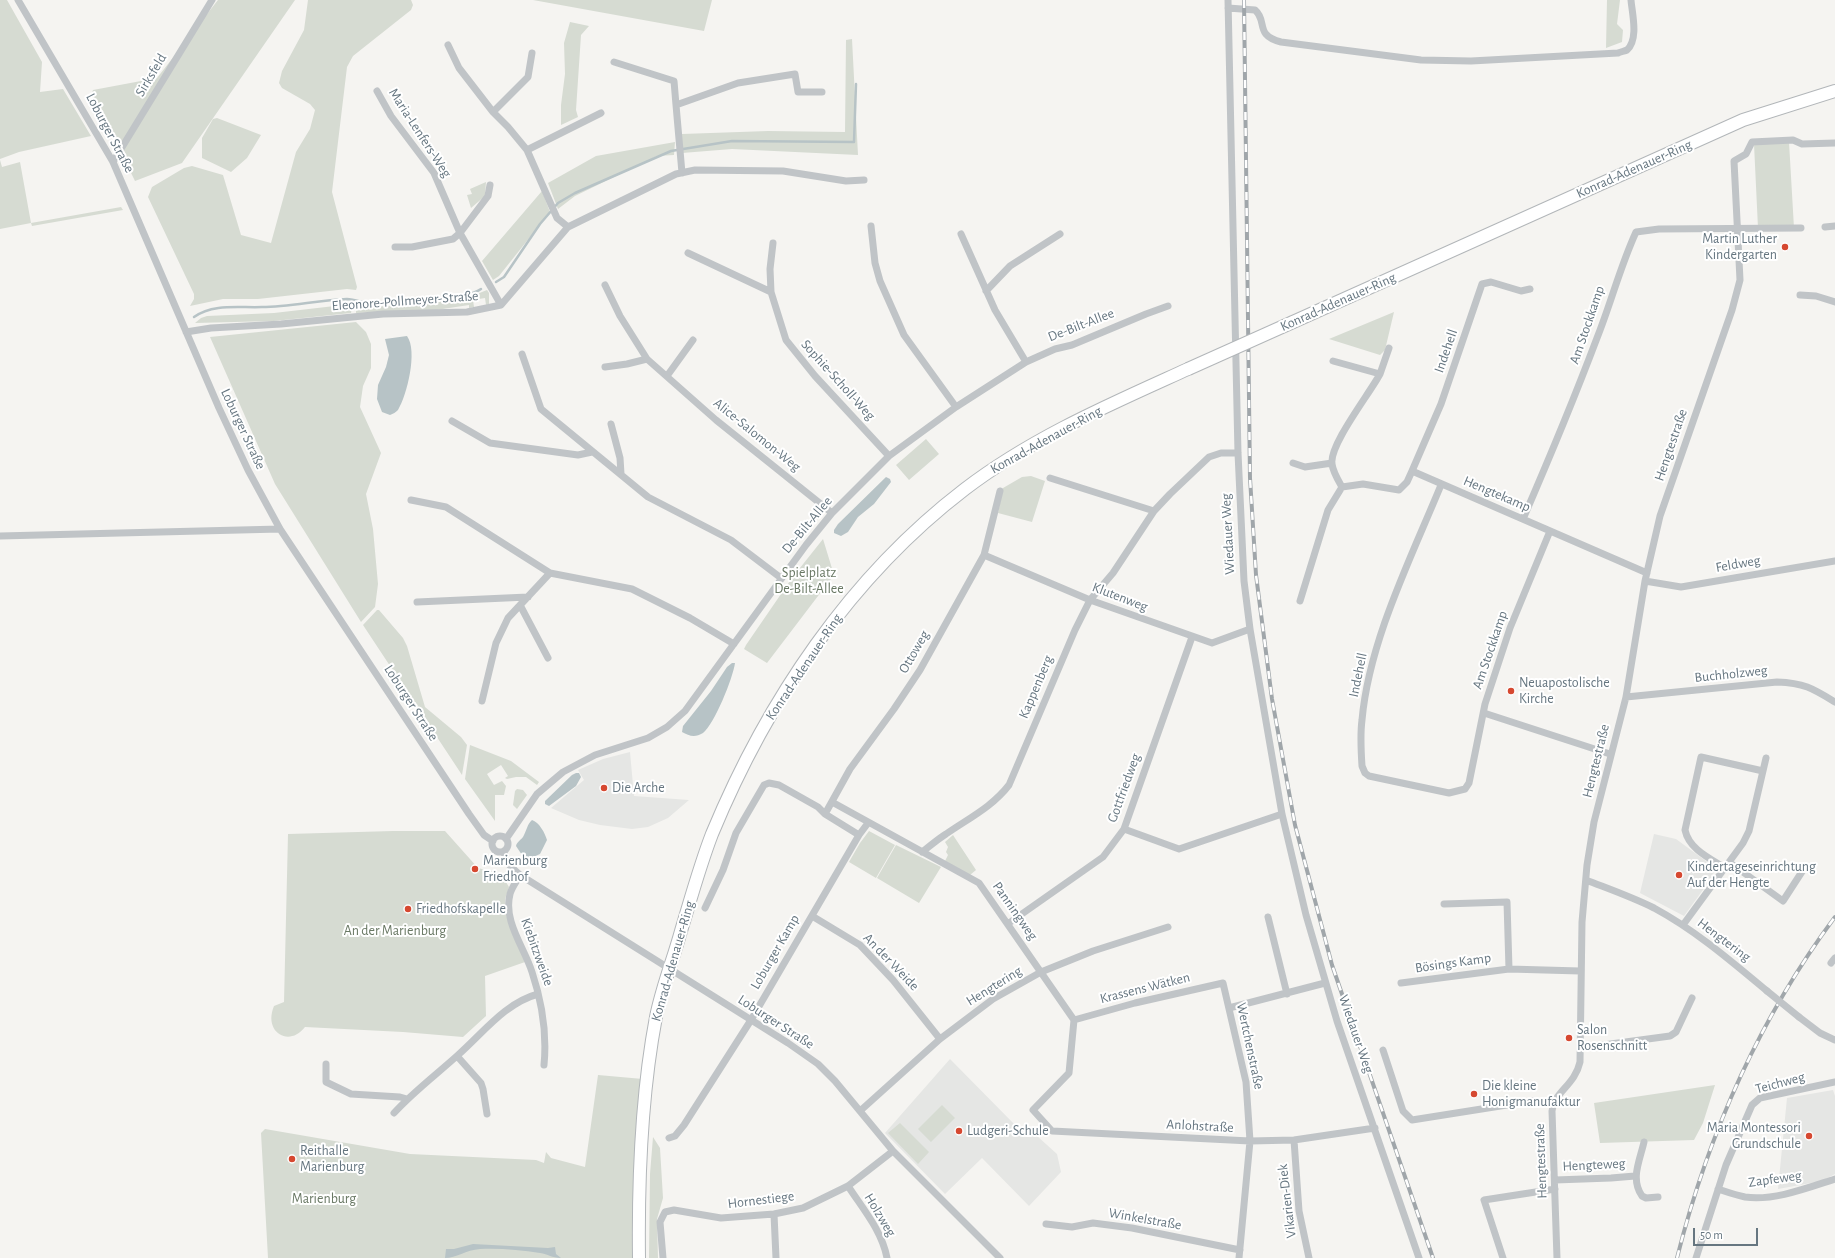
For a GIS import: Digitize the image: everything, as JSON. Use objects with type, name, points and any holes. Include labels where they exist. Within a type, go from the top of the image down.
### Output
[{"type":"main road","name":"Konrad-Adenauer-Ring","points":[[639,1258],[641,1168],[645,1096],[656,1019],[669,968],[707,848],[727,800],[754,747],[792,681],[836,618],[866,582],[922,524],[966,488],[995,468],[1065,426],[1292,322],[1743,120],[1835,91]]},
{"type":"street","name":"Loburger Straße","points":[[18,0],[113,162],[186,332],[248,470],[280,529],[469,814],[484,835],[493,841]]},
{"type":"street","name":"Sirksfeld","points":[[113,162],[212,0]]},
{"type":"street","name":"Wiedauer Weg","points":[[1228,0],[1238,453],[1244,581],[1250,629],[1282,814],[1304,906],[1325,983],[1419,1258]]},
{"type":"street","points":[[1228,8],[1255,10],[1258,12],[1265,34],[1271,40],[1421,60],[1472,62],[1618,53],[1626,50],[1631,43],[1633,34],[1630,0]]},
{"type":"street","points":[[448,45],[459,68],[527,150],[556,218],[568,227]]},
{"type":"street","points":[[494,112],[528,77],[532,53]]},
{"type":"street","points":[[614,62],[674,81],[681,141],[682,173]]},
{"type":"street","points":[[676,105],[738,82],[796,74],[798,92],[822,92]]},
{"type":"street","name":"Maria-Lenfers-Weg","points":[[377,91],[392,116],[434,173],[460,233],[501,305]]},
{"type":"street","points":[[527,150],[601,114]]},
{"type":"street","name":"Hengtestraße","points":[[1557,1258],[1552,1111],[1553,1103],[1572,1082],[1580,1062],[1580,971],[1582,922],[1591,837],[1610,754],[1626,697],[1647,573],[1660,516],[1732,310],[1740,280],[1734,161],[1746,154],[1752,142],[1793,140],[1802,144],[1835,143]]},
{"type":"street","points":[[501,305],[568,227],[676,174],[695,170],[783,171],[846,181],[864,180]]},
{"type":"street","points":[[395,248],[412,247],[453,239],[460,233],[488,196],[490,185]]},
{"type":"street","points":[[871,226],[875,262],[880,281],[904,335],[956,407]]},
{"type":"street","points":[[1825,227],[1835,226]]},
{"type":"street","points":[[1737,229],[1801,228]]},
{"type":"street","name":"Am Stockkamp","points":[[1523,519],[1571,407],[1598,336],[1616,282],[1636,232],[1659,229],[1737,229]]},
{"type":"street","points":[[961,234],[995,310],[1026,362]]},
{"type":"street","points":[[986,291],[1010,266],[1060,234]]},
{"type":"street","name":"Sophie-Scholl-Weg","points":[[773,243],[770,269],[771,292],[786,340],[815,376],[890,456]]},
{"type":"street","points":[[688,253],[771,292]]},
{"type":"street","name":"Indehell","points":[[1412,471],[1441,404],[1482,284],[1491,282],[1521,291],[1530,289]]},
{"type":"street","name":"Alice-Salomon-Weg","points":[[605,285],[620,316],[647,359],[716,420],[832,513]]},
{"type":"street","points":[[1800,295],[1816,296],[1835,302]]},
{"type":"street","name":"Eleonore-Pollmeyer-Straße","points":[[186,332],[211,328],[281,324],[383,314],[467,312],[501,305]]},
{"type":"street","name":"De-Bilt-Allee","points":[[506,839],[537,794],[563,772],[595,754],[648,738],[676,719],[693,702],[781,578],[832,513],[890,456],[956,407],[1026,362],[1055,349],[1072,345],[1168,306]]},
{"type":"street","points":[[667,376],[693,340]]},
{"type":"street","points":[[1342,487],[1335,475],[1332,463],[1335,450],[1341,436],[1380,374],[1389,348]]},
{"type":"street","points":[[522,354],[541,409],[592,452],[622,474],[648,497],[731,540],[781,578]]},
{"type":"street","points":[[605,367],[647,359]]},
{"type":"street","points":[[1334,361],[1380,374]]},
{"type":"street","points":[[452,421],[490,444],[578,455],[592,452]]},
{"type":"street","points":[[611,424],[620,458],[622,474]]},
{"type":"street","name":"Kappenberg","points":[[922,852],[946,834],[989,807],[1009,785],[1075,630],[1090,600],[1113,573],[1154,511],[1209,457],[1221,454],[1238,453]]},
{"type":"street","points":[[1293,463],[1305,467],[1332,463]]},
{"type":"street","points":[[1342,487],[1363,484],[1399,490],[1408,482],[1412,471]]},
{"type":"street","name":"Hengtekamp","points":[[1412,471],[1441,485],[1647,573]]},
{"type":"street","points":[[1050,478],[1154,511]]},
{"type":"street","name":"Indehell","points":[[1441,485],[1387,616],[1371,666],[1362,721],[1362,766],[1365,773],[1376,779],[1449,793],[1465,789],[1468,783]]},
{"type":"street","points":[[1300,601],[1328,510],[1342,487]]},
{"type":"street","name":"Ottoweg","points":[[825,814],[850,769],[894,709],[920,670],[984,555],[1000,491]]},
{"type":"street","points":[[411,500],[446,507],[550,573],[632,589],[690,618],[734,644]]},
{"type":"street","points":[[0,536],[280,529]]},
{"type":"street","name":"Am Stockkamp","points":[[1468,783],[1484,713],[1510,628],[1550,531]]},
{"type":"street","name":"Klutenweg","points":[[984,555],[1090,600],[1212,643],[1250,629]]},
{"type":"street","name":"Feldweg","points":[[1646,581],[1681,587],[1835,561]]},
{"type":"street","points":[[482,701],[496,643],[508,618],[550,573]]},
{"type":"street","points":[[417,602],[528,597]]},
{"type":"street","points":[[520,605],[548,658]]},
{"type":"street","name":"Gottfriedweg","points":[[1009,924],[1103,857],[1124,829],[1192,637]]},
{"type":"street","name":"Buchholzweg","points":[[1626,697],[1777,682],[1809,686],[1835,702]]},
{"type":"street","points":[[1484,713],[1610,754]]},
{"type":"street","points":[[1763,771],[1701,757],[1685,830],[1686,837],[1692,844],[1783,901],[1805,867]]},
{"type":"street","points":[[1683,925],[1743,844],[1749,831],[1766,758]]},
{"type":"street","points":[[705,908],[723,870],[736,834],[764,785],[769,783],[779,785],[818,807],[825,814],[859,835],[868,822]]},
{"type":"street","name":"Panningweg","points":[[832,802],[979,883],[1009,924],[1074,1020]]},
{"type":"street","points":[[1124,829],[1180,849],[1282,814]]},
{"type":"street","name":"Loburger Kamp","points":[[669,1138],[675,1136],[684,1125],[751,1020],[859,835]]},
{"type":"street","points":[[499,837],[506,839],[508,846],[504,851],[499,852],[495,850],[493,841],[499,837]]},
{"type":"street","name":"Loburger Straße","points":[[504,851],[505,859],[508,864],[520,875],[788,1043],[818,1064],[835,1081],[893,1151],[1000,1258]]},
{"type":"street","name":"Kiebitzweide","points":[[520,875],[510,893],[509,913],[514,930],[532,970],[538,994],[544,1030],[544,1065]]},
{"type":"street","name":"Hengtering","points":[[1586,880],[1639,901],[1683,925],[1715,948],[1820,1033],[1835,1040]]},
{"type":"street","name":"Bösings Kamp","points":[[1444,904],[1507,902],[1509,969]]},
{"type":"street","name":"An der Weide","points":[[812,916],[860,945],[893,980],[940,1039]]},
{"type":"street","points":[[1268,917],[1287,994]]},
{"type":"street","name":"Hengtering","points":[[860,1111],[940,1039],[993,999],[1041,972],[1093,951],[1168,927]]},
{"type":"street","name":"Bösings Kamp","points":[[1401,983],[1509,969],[1580,971]]},
{"type":"street","name":"Krassens Wätken","points":[[1074,1020],[1135,1003],[1222,983]]},
{"type":"street","name":"Wertchenstraße","points":[[1222,983],[1246,1082],[1250,1141],[1239,1258]]},
{"type":"street","points":[[1229,1008],[1325,983]]},
{"type":"street","points":[[394,1113],[407,1099],[457,1056],[509,1007],[524,998],[538,994]]},
{"type":"street","points":[[1581,1048],[1670,1036],[1676,1032],[1692,998]]},
{"type":"street","name":"Anlohstraße","points":[[1074,1020],[1069,1073],[1033,1110],[1052,1131],[1250,1141],[1294,1140],[1375,1128]]},
{"type":"street","points":[[1383,1050],[1403,1111],[1412,1120],[1532,1101],[1553,1103]]},
{"type":"street","points":[[457,1056],[481,1083],[487,1114]]},
{"type":"street","points":[[326,1064],[326,1082],[336,1088],[351,1094],[400,1097],[407,1099]]},
{"type":"street","name":"Teichweg","points":[[1696,1258],[1726,1164],[1752,1104],[1756,1100],[1835,1082]]},
{"type":"street","name":"Vikarien-Diek","points":[[1294,1140],[1299,1211],[1309,1258]]},
{"type":"street","name":"Hengteweg","points":[[1644,1142],[1635,1176],[1637,1187],[1642,1196],[1646,1198],[1658,1198]]},
{"type":"street","name":"Hornestiege","points":[[662,1258],[660,1222],[665,1212],[674,1210],[721,1218],[774,1214],[803,1208],[848,1186],[893,1151]]},
{"type":"street","name":"Hengteweg","points":[[1555,1180],[1635,1176]]},
{"type":"street","name":"Zapfeweg","points":[[1718,1189],[1738,1196],[1754,1198],[1798,1191],[1835,1179]]},
{"type":"street","name":"Holzweg","points":[[848,1186],[877,1231],[885,1246],[887,1258]]},
{"type":"street","name":"Hengteweg","points":[[1503,1258],[1484,1200],[1555,1189]]},
{"type":"street","points":[[774,1214],[776,1258]]},
{"type":"street","name":"Winkelstraße","points":[[1046,1224],[1072,1227],[1093,1223],[1132,1228],[1240,1250]]},
{"type":"shaded area","points":[[407,336],[412,352],[408,384],[398,410],[390,415],[382,412],[377,399],[378,385],[386,367],[389,355],[385,339]]},
{"type":"shaded area","points":[[886,477],[890,479],[891,482],[874,504],[858,517],[848,532],[841,536],[834,533],[834,530],[838,524]]},
{"type":"shaded area","points":[[732,663],[735,663],[734,670],[727,690],[707,728],[700,735],[695,736],[682,732],[683,726],[711,691],[727,667]]},
{"type":"shaded area","name":"Die Arche","points":[[630,752],[634,796],[689,800],[668,818],[648,827],[632,829],[600,825],[579,820],[551,808],[584,780],[578,770],[603,759]]},
{"type":"shaded area","points":[[576,773],[579,773],[581,777],[576,786],[549,806],[545,804],[545,801]]},
{"type":"shaded area","points":[[532,820],[535,821],[541,828],[547,840],[540,854],[531,858],[522,855],[516,846],[523,837]]},
{"type":"shaded area","name":"Kindertageseinrichtung Auf der Hengte","points":[[1654,834],[1676,839],[1710,864],[1714,869],[1713,876],[1684,916],[1640,893]]},
{"type":"shaded area","name":"Ludgeri-Schule","points":[[950,1059],[1019,1129],[1026,1126],[1057,1154],[1061,1172],[1029,1206],[982,1158],[945,1194],[885,1133]]},
{"type":"shaded area","name":"Maria Montessori Grundschule","points":[[1833,1090],[1835,1096],[1835,1174],[1822,1181],[1778,1189],[1787,1098]]},
{"type":"shaded area","points":[[473,1244],[548,1248],[555,1247],[556,1254],[561,1258],[525,1251],[487,1249],[470,1251],[445,1258],[446,1249],[454,1249]]},
{"type":"green space","points":[[0,0],[7,0],[42,62],[40,92],[63,89],[91,136],[19,152],[0,159]]},
{"type":"green space","points":[[218,0],[295,0],[182,163],[135,181],[92,93],[93,90],[157,78]]},
{"type":"green space","points":[[308,0],[411,0],[413,5],[411,10],[353,56],[347,67],[332,192],[357,287],[356,290],[347,289],[258,299],[223,299],[190,306],[194,299],[194,294],[148,197],[152,187],[184,168],[192,166],[223,175],[241,235],[271,243],[296,152],[310,129],[315,110],[310,104],[282,88],[279,83],[282,71],[304,30]]},
{"type":"green space","points":[[533,0],[712,0],[704,31]]},
{"type":"green space","points":[[1607,0],[1620,0],[1617,24],[1623,30],[1622,42],[1606,48]]},
{"type":"green space","points":[[570,22],[589,26],[581,35],[576,110],[578,117],[561,125],[561,105],[565,74],[564,43]]},
{"type":"green space","points":[[852,39],[858,155],[732,149],[682,153],[682,134],[768,131],[845,132],[846,40]]},
{"type":"green space","points":[[217,118],[261,135],[247,158],[231,172],[202,158],[202,138],[213,119]]},
{"type":"green space","points":[[675,142],[674,155],[657,156],[575,196],[558,209],[548,183],[596,156]]},
{"type":"green space","points":[[1789,142],[1794,228],[1758,228],[1754,144]]},
{"type":"green space","points":[[0,160],[2,167],[20,162],[31,223],[0,229]]},
{"type":"green space","points":[[486,182],[485,196],[471,208],[467,195],[472,194],[470,189]]},
{"type":"green space","points":[[542,191],[550,212],[499,276],[493,280],[482,261]]},
{"type":"green space","points":[[121,207],[123,210],[32,226],[31,223]]},
{"type":"green space","points":[[487,290],[489,293],[489,304],[486,305],[485,298],[473,300],[474,307],[469,308],[469,305],[436,310],[356,313],[356,305],[365,307],[418,305],[472,296]]},
{"type":"green space","points":[[352,304],[351,313],[274,321],[195,323],[201,318],[207,316],[274,313]]},
{"type":"green space","points":[[1394,312],[1385,350],[1380,355],[1329,339]]},
{"type":"green space","points":[[356,322],[366,332],[371,344],[371,368],[363,386],[360,407],[381,453],[366,494],[373,529],[378,584],[375,607],[361,622],[275,484],[210,337]]},
{"type":"green space","points":[[926,439],[939,454],[909,480],[896,465]]},
{"type":"green space","points":[[1031,476],[1045,481],[1032,522],[998,513],[1003,488],[1022,477]]},
{"type":"green space","name":"Spielplatz De-Bilt-Allee","points":[[823,539],[834,575],[767,663],[744,649],[792,578]]},
{"type":"green space","points":[[377,610],[379,610],[403,638],[407,646],[425,707],[461,737],[467,745],[462,775],[363,625]]},
{"type":"green space","points":[[470,745],[511,761],[539,782],[537,785],[526,777],[507,779],[505,778],[508,776],[501,765],[487,774],[494,785],[502,781],[506,786],[504,795],[495,795],[495,821],[465,779]]},
{"type":"green space","points":[[517,789],[523,790],[527,795],[517,809],[513,805],[515,791]]},
{"type":"green space","name":"An der Marienburg","points":[[445,831],[478,868],[501,874],[509,887],[505,899],[505,912],[525,962],[485,976],[486,1016],[463,1037],[403,1032],[305,1027],[299,1033],[292,1036],[279,1034],[275,1030],[272,1023],[272,1015],[274,1006],[284,1002],[288,834]]},
{"type":"green space","points":[[869,831],[895,845],[876,878],[849,862]]},
{"type":"green space","points":[[953,835],[976,870],[970,875],[945,861],[948,855],[946,852],[948,847],[945,842]]},
{"type":"green space","points":[[896,845],[941,867],[919,903],[877,878]]},
{"type":"green space","name":"Marienburg","points":[[598,1075],[643,1079],[633,1258],[268,1258],[261,1133],[265,1129],[410,1154],[536,1160],[544,1163],[546,1152],[551,1158],[585,1167]]},
{"type":"green space","points":[[1715,1085],[1703,1123],[1694,1140],[1600,1143],[1594,1103]]},
{"type":"green space","points":[[942,1105],[955,1118],[931,1142],[918,1129]]},
{"type":"green space","points":[[900,1123],[929,1152],[918,1164],[888,1133]]},
{"type":"green space","points":[[653,1137],[660,1148],[663,1198],[657,1219],[658,1258],[649,1258],[650,1174]]},
{"type":"waterway","points":[[496,282],[504,277],[540,224],[558,203],[575,193],[671,151],[732,141],[854,142],[856,84]]},
{"type":"waterway","points":[[194,317],[210,310],[227,307],[273,307],[347,299],[373,304],[429,301],[460,296],[481,289]]},
{"type":"railway","points":[[1244,0],[1250,478],[1256,575],[1272,699],[1295,825],[1332,965],[1433,1258]]},
{"type":"railway","points":[[1677,1258],[1704,1167],[1739,1080],[1760,1037],[1783,996],[1835,917]]},
{"type":"place","name":"Martin Luther Kindergarten","points":[[1785,247]]},
{"type":"place","name":"Neuapostolische Kirche","points":[[1511,691]]},
{"type":"place","name":"Die Arche","points":[[604,788]]},
{"type":"place","name":"Marienburg Friedhof","points":[[475,869]]},
{"type":"place","name":"Kindertageseinrichtung Auf der Hengte","points":[[1679,875]]},
{"type":"place","name":"Friedhofskapelle","points":[[408,909]]},
{"type":"place","name":"Salon Rosenschnitt","points":[[1569,1038]]},
{"type":"place","name":"Die kleine Honigmanufaktur","points":[[1474,1094]]},
{"type":"place","name":"Ludgeri-Schule","points":[[959,1131]]},
{"type":"place","name":"Maria Montessori Grundschule","points":[[1809,1136]]},
{"type":"place","name":"Reithalle Marienburg","points":[[292,1159]]}]
